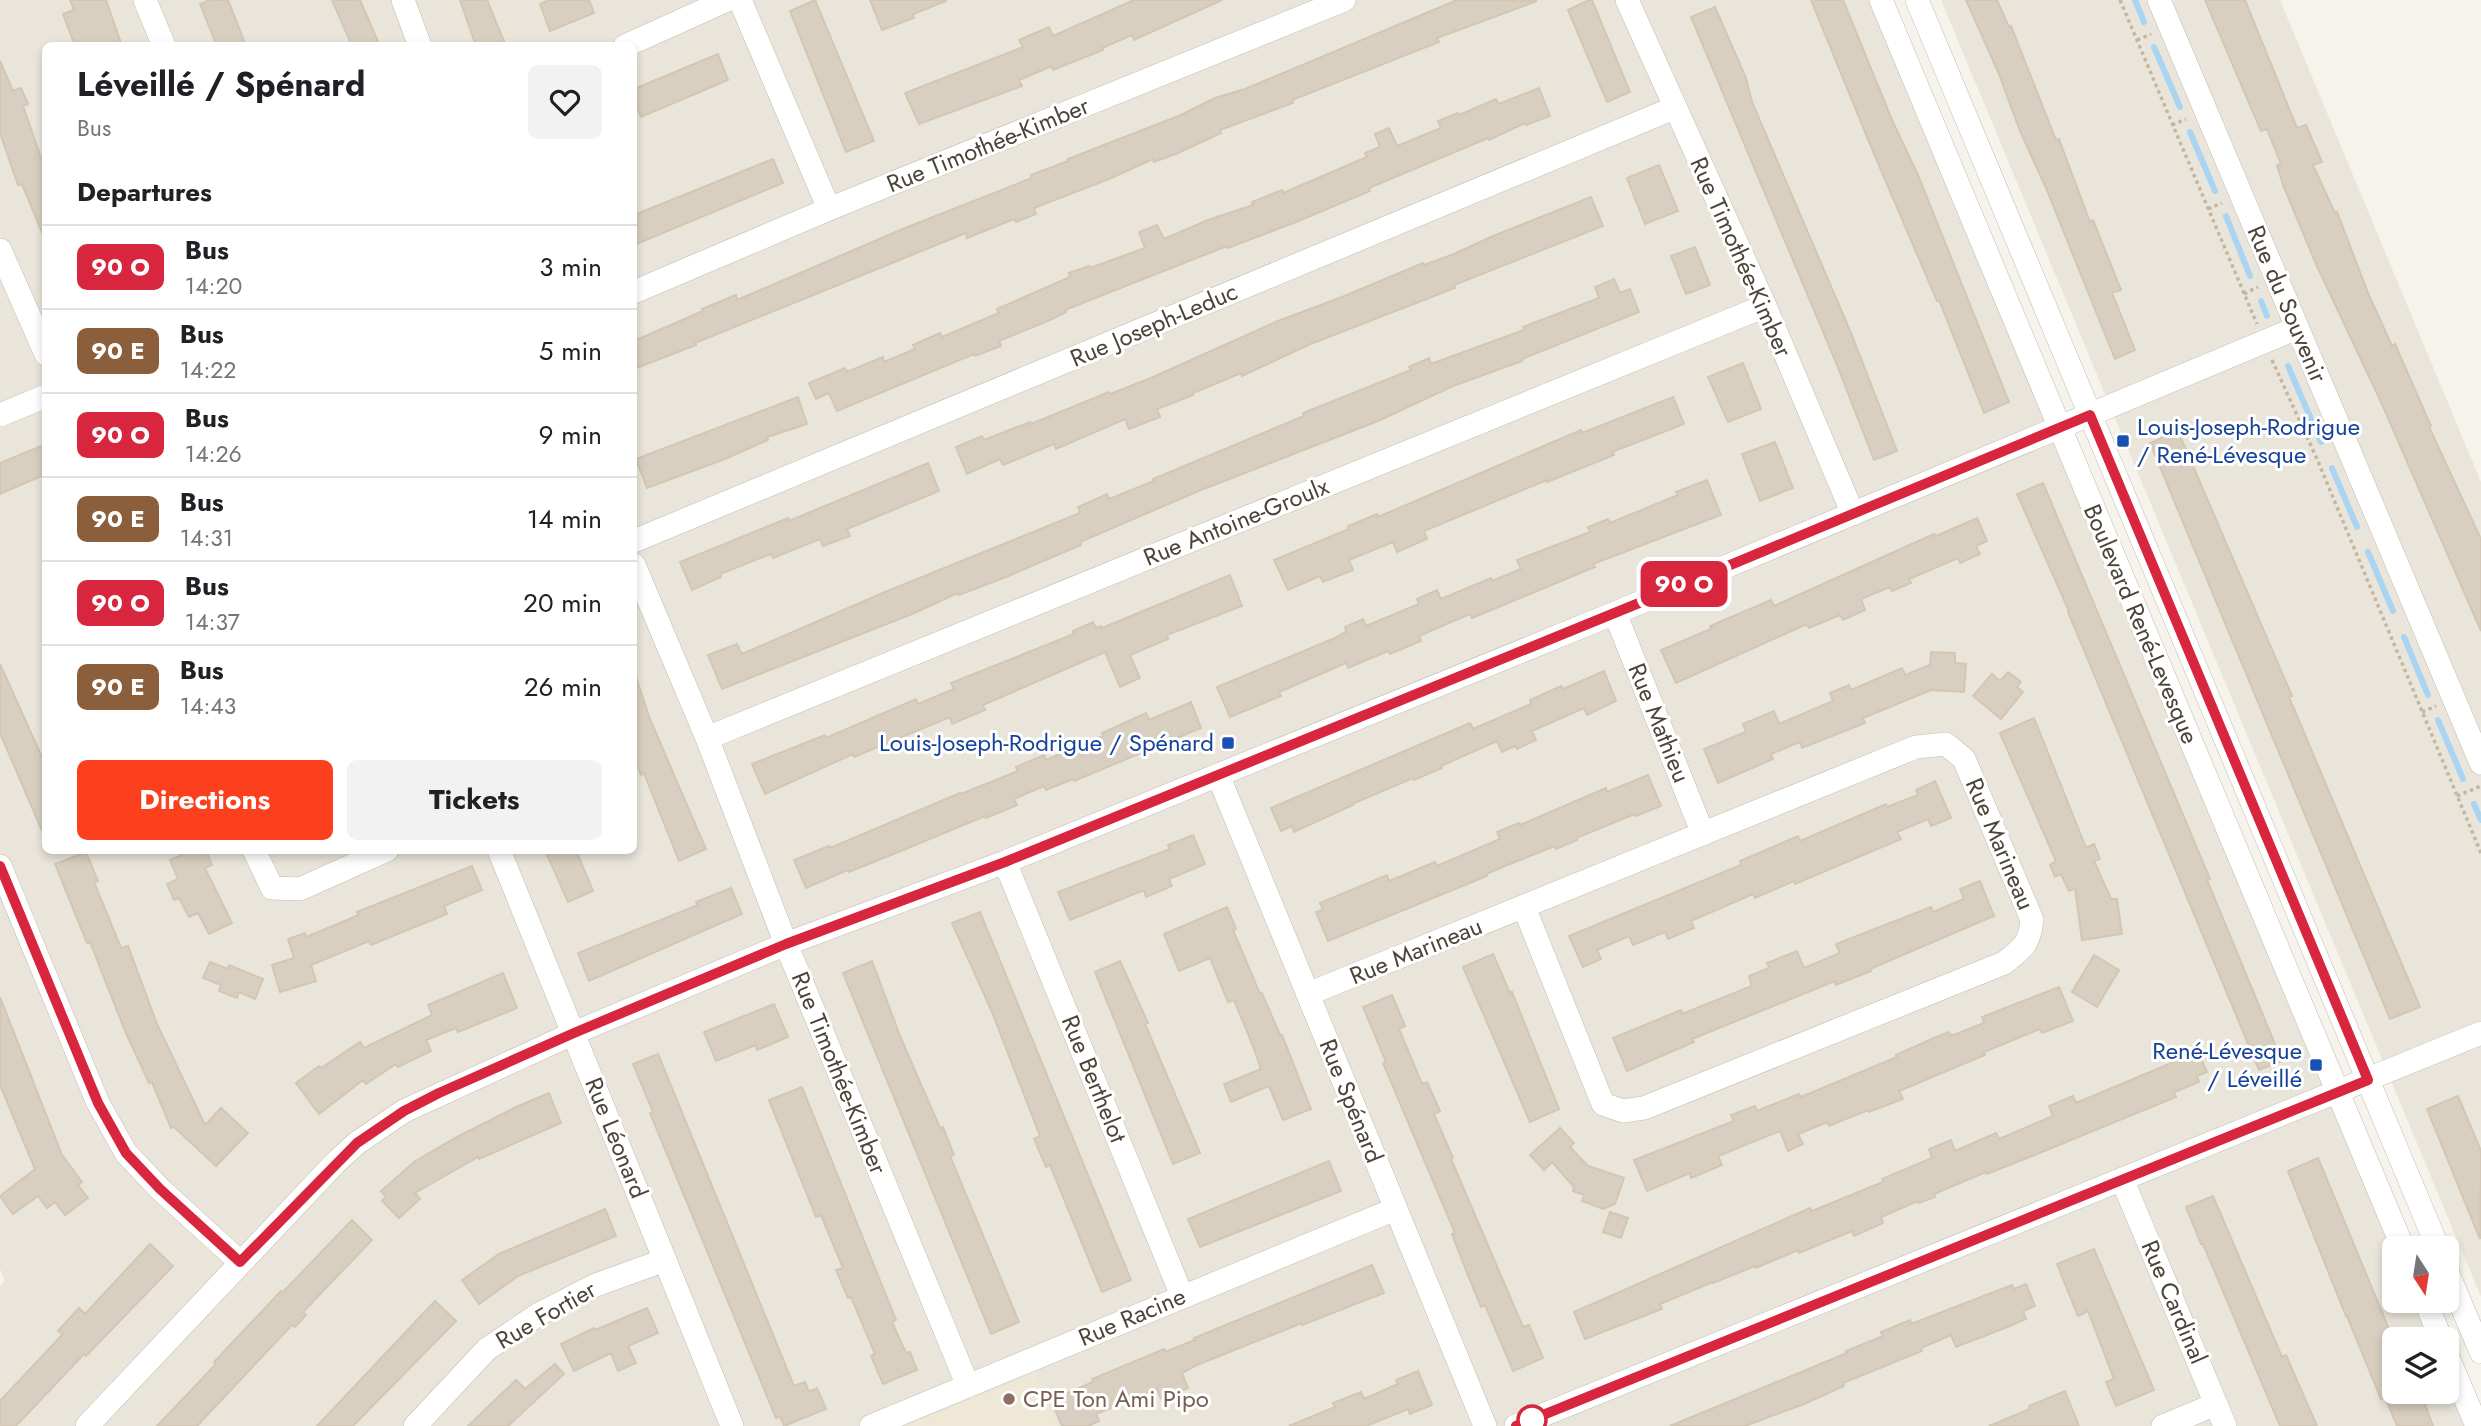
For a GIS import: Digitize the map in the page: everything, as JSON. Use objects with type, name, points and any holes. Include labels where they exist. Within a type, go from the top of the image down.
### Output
[{"type":"street","points":[[145,0],[162,42]]},
{"type":"street","points":[[403,0],[419,42]]},
{"type":"street","points":[[634,42],[727,0]]},
{"type":"street","points":[[740,0],[829,209]]},
{"type":"street","name":"Rue Timothée-Kimber","points":[[637,291],[829,209],[1344,0]]},
{"type":"street","name":"Rue Timothée-Kimber","points":[[1627,0],[1765,306],[1853,514]]},
{"type":"street","name":"Boulevard René-Levesque","points":[[1881,0],[2398,1236]]},
{"type":"street","name":"Boulevard René-Levesque","points":[[1917,0],[2433,1236]]},
{"type":"street","name":"Rue du Souvenir","points":[[2159,0],[2481,763]]},
{"type":"street","name":"Rue Joseph-Leduc","points":[[637,540],[1674,108]]},
{"type":"street","points":[[0,250],[42,345]]},
{"type":"street","name":"Rue Antoine-Groulx","points":[[707,738],[1765,306]]},
{"type":"street","points":[[87,1426],[335,1163],[378,1127],[439,1093],[786,944],[1005,862],[1615,613],[2297,328]]},
{"type":"street","points":[[0,415],[42,398]]},
{"type":"street","name":"Rue Timothée-Kimber","points":[[637,572],[707,738],[786,944],[968,1386]]},
{"type":"street","name":"Rue Mathieu","points":[[1615,613],[1703,834]]},
{"type":"street","name":"Rue Marineau","points":[[1308,994],[1916,747],[1946,744],[1964,760],[2032,920],[2030,937],[2023,948],[2004,963],[1644,1108],[1623,1111],[1603,1104],[1524,907]]},
{"type":"street","name":"Rue Spénard","points":[[1218,775],[1485,1426]]},
{"type":"street","points":[[256,854],[272,888],[300,888],[378,854]]},
{"type":"street","name":"Rue Léonard","points":[[501,854],[732,1426]]},
{"type":"street","name":"Rue Berthelot","points":[[1005,862],[1182,1296]]},
{"type":"street","points":[[0,866],[98,1103],[126,1153],[160,1189],[240,1262]]},
{"type":"street","points":[[1516,1426],[2481,1033]]},
{"type":"street","name":"Rue Cardinal","points":[[2122,1179],[2225,1426]]},
{"type":"street","name":"Rue Racine","points":[[871,1426],[1395,1209]]},
{"type":"street","name":"Rue Fortier","points":[[415,1426],[487,1349],[539,1314],[596,1285],[665,1260]]},
{"type":"street","points":[[2459,1300],[2481,1352]]},
{"type":"street","points":[[2459,1384],[2477,1426]]},
{"type":"street","points":[[2162,1426],[2216,1404]]},
{"type":"path","points":[[2120,0],[2264,342],[2317,460],[2481,853]]},
{"type":"path","points":[[2457,796],[2481,785]]},
{"type":"shaded area","points":[[0,0],[1875,0],[2389,1236],[2382,1236],[2382,1313],[2422,1313],[2428,1327],[2382,1327],[2382,1404],[2459,1404],[2459,1400],[2470,1426],[0,1426],[0,1286],[5,1281],[0,1269]]},
{"type":"shaded area","points":[[1941,0],[2280,0],[2481,482],[2481,1297],[2459,1244],[2459,1236],[2456,1236]]},
{"type":"shaded area","name":"CPE Ton Ami Pipo","points":[[1035,1373],[1058,1426],[909,1425]]},
{"type":"building","points":[[70,0],[106,0],[121,42],[74,42],[63,14],[74,10]]},
{"type":"building","points":[[210,0],[228,0],[244,42],[215,42],[200,4]]},
{"type":"building","points":[[332,0],[360,0],[378,42],[350,42]]},
{"type":"building","points":[[460,0],[487,0],[504,42],[475,42]]},
{"type":"building","points":[[549,0],[589,0],[594,13],[550,31],[540,4]]},
{"type":"building","points":[[815,0],[874,141],[846,152],[790,11]]},
{"type":"building","points":[[870,0],[946,1],[913,14],[914,18],[882,30]]},
{"type":"building","points":[[1134,0],[1222,0],[1134,40],[1132,35],[1053,70],[1052,66],[1019,80],[1022,86],[919,124],[905,93],[1023,47],[1019,40],[1049,27],[1053,36]]},
{"type":"building","points":[[1457,0],[1537,1],[1437,38],[1439,42],[1292,100],[1293,103],[1220,130],[1221,133],[1178,153],[1154,162],[1153,159],[1034,208],[1036,214],[1016,222],[1014,219],[967,238],[966,233],[637,368],[637,340],[703,311],[702,309],[736,295],[737,300],[905,228],[1032,178],[1031,175],[1068,159],[1181,115],[1215,98],[1245,89]]},
{"type":"building","points":[[1592,0],[1630,92],[1607,102],[1568,10]]},
{"type":"building","points":[[1811,0],[1843,0],[1892,120],[1918,175],[2009,402],[1984,413],[1939,300],[1937,301],[1872,149]]},
{"type":"building","points":[[1966,0],[1997,0],[2009,27],[2011,26],[2056,140],[2059,139],[2090,222],[2093,220],[2121,290],[2112,293],[2135,350],[2115,359],[1999,74]]},
{"type":"building","points":[[2205,0],[2245,0],[2297,128],[2306,125],[2322,162],[2313,165],[2335,213],[2337,212],[2368,293],[2392,346],[2395,344],[2431,426],[2429,427],[2481,539],[2481,631],[2381,402],[2316,264],[2283,185],[2277,165],[2281,164],[2267,129],[2261,131]]},
{"type":"building","points":[[1715,7],[1746,78],[1752,102],[1851,333],[1897,451],[1874,460],[1691,17]]},
{"type":"building","points":[[718,54],[728,80],[641,117],[637,107],[637,88]]},
{"type":"building","points":[[0,61],[13,91],[21,88],[28,104],[23,106],[42,161],[42,232],[22,184],[18,185],[0,133]]},
{"type":"building","points":[[1539,88],[1550,116],[1526,125],[1525,123],[1489,140],[1488,138],[1296,222],[1228,248],[1227,246],[1065,310],[1066,312],[1050,320],[999,341],[1001,346],[975,356],[974,354],[837,411],[829,393],[816,399],[809,383],[845,368],[847,372],[883,357],[884,362],[915,349],[913,345],[940,333],[942,337],[999,313],[997,309],[1070,277],[1069,273],[1145,248],[1139,232],[1157,225],[1164,239],[1367,157],[1365,153],[1380,147],[1375,134],[1389,128],[1397,146],[1441,128],[1438,121],[1496,99],[1499,104]]},
{"type":"building","points":[[773,159],[783,183],[637,244],[637,214]]},
{"type":"building","points":[[1659,165],[1678,211],[1645,224],[1627,178]]},
{"type":"building","points":[[1591,197],[1603,226],[1454,285],[1455,288],[1308,345],[1242,376],[1241,373],[1193,393],[1157,409],[1160,417],[1129,429],[1125,419],[1056,449],[1054,444],[1003,465],[1000,459],[967,474],[956,447],[982,436],[984,440],[1030,422],[1031,424],[1151,378],[1278,321],[1423,263],[1424,265],[1454,254]]},
{"type":"building","points":[[1695,247],[1710,285],[1686,294],[1671,256]]},
{"type":"building","points":[[1614,279],[1620,293],[1630,289],[1639,312],[1522,361],[1453,386],[1378,421],[1201,490],[1006,577],[959,595],[958,593],[912,614],[722,689],[708,655],[737,644],[742,654],[885,592],[1080,513],[1078,507],[1107,494],[1109,499],[1154,481],[1153,479],[1304,416],[1303,413],[1411,370],[1409,367],[1429,358],[1431,364],[1524,330],[1523,327],[1599,298],[1595,287]]},
{"type":"building","points":[[1743,363],[1761,409],[1728,422],[1708,377]]},
{"type":"building","points":[[798,397],[807,424],[767,437],[768,440],[725,459],[647,488],[637,459]]},
{"type":"building","points":[[1673,397],[1684,424],[1424,531],[1427,539],[1397,552],[1393,542],[1349,560],[1353,570],[1323,582],[1320,576],[1288,590],[1274,560],[1349,529],[1348,526],[1377,514],[1378,517],[1581,430],[1582,433]]},
{"type":"building","points":[[2178,431],[2292,696],[2289,697],[2420,1007],[2390,1019],[2150,443]]},
{"type":"building","points":[[1775,442],[1793,488],[1760,501],[1742,454]]},
{"type":"building","points":[[42,446],[42,476],[0,494],[0,463]]},
{"type":"building","points":[[928,463],[939,491],[847,529],[850,536],[823,546],[820,539],[773,558],[771,554],[720,574],[721,577],[692,590],[680,562],[788,518],[789,521]]},
{"type":"building","points":[[1707,480],[1721,515],[1593,564],[1595,567],[1472,618],[1470,614],[1419,636],[1421,641],[1390,654],[1388,651],[1348,668],[1346,663],[1279,692],[1281,696],[1230,717],[1217,687],[1335,638],[1346,632],[1345,627],[1363,619],[1366,626],[1419,604],[1417,599],[1437,590],[1441,599],[1491,578],[1492,581],[1521,569],[1517,560],[1590,532],[1588,527],[1608,519],[1610,523]]},
{"type":"building","points":[[2043,483],[2210,879],[2207,880],[2282,1061],[2259,1070],[2069,611],[2017,494]]},
{"type":"building","points":[[1977,518],[1987,541],[1976,546],[1980,554],[1960,563],[1958,558],[1909,579],[1911,583],[1892,591],[1890,587],[1861,599],[1865,610],[1843,620],[1840,615],[1809,628],[1807,624],[1676,683],[1661,650],[1771,600],[1774,606],[1934,534],[1936,536]]},
{"type":"building","points":[[1230,575],[1242,606],[1167,635],[1168,639],[1130,655],[1140,678],[1120,687],[1105,652],[983,705],[985,710],[952,724],[950,717],[854,757],[853,754],[765,794],[752,764],[825,735],[826,738],[916,699],[918,704],[954,689],[951,683],[1074,634],[1073,631],[1093,622],[1096,628],[1102,628]]},
{"type":"building","points":[[1931,652],[1955,653],[1955,663],[1966,664],[1964,692],[1931,690],[1863,718],[1865,723],[1802,748],[1800,742],[1771,754],[1773,759],[1718,783],[1704,749],[1746,732],[1743,724],[1774,711],[1779,724],[1833,701],[1830,693],[1849,685],[1851,690],[1902,668],[1905,675],[1930,665]]},
{"type":"building","points":[[0,664],[42,757],[42,831],[0,733]]},
{"type":"building","points":[[1604,671],[1616,701],[1587,715],[1584,708],[1532,731],[1536,740],[1517,749],[1515,746],[1502,752],[1497,741],[1441,766],[1442,768],[1352,804],[1294,832],[1292,826],[1281,831],[1271,808],[1470,723],[1473,729],[1531,704],[1530,700],[1561,686],[1563,689]]},
{"type":"building","points":[[2008,672],[2021,682],[2017,687],[2023,692],[2001,719],[1973,696],[1992,674],[2000,681]]},
{"type":"building","points":[[637,680],[650,719],[706,849],[679,861],[644,773],[641,775],[637,765]]},
{"type":"building","points":[[1191,702],[1201,728],[1074,781],[1073,779],[1046,790],[1044,786],[1014,799],[1017,805],[806,888],[794,860],[829,846],[830,848],[1018,771],[1016,767],[1044,755],[1046,760],[1103,736],[1102,733],[1146,713],[1149,720]]},
{"type":"building","points":[[2034,718],[2086,848],[2094,844],[2100,859],[2094,861],[2111,899],[2117,899],[2122,934],[2082,940],[2075,888],[2069,891],[2061,874],[2055,877],[2050,865],[2056,861],[2000,733]]},
{"type":"building","points":[[1648,775],[1661,806],[1576,838],[1577,840],[1556,849],[1555,846],[1510,864],[1328,941],[1316,912],[1323,910],[1320,903],[1387,875],[1389,881],[1435,862],[1437,866],[1500,839],[1497,832],[1519,823],[1520,825],[1606,788],[1607,792]]},
{"type":"building","points":[[1935,781],[1951,818],[1931,826],[1928,819],[1897,832],[1901,839],[1795,884],[1794,881],[1755,898],[1753,894],[1691,921],[1694,928],[1668,939],[1665,932],[1633,945],[1629,936],[1597,950],[1601,959],[1583,967],[1569,936],[1741,865],[1740,861],[1798,836],[1800,841],[1886,804],[1887,807],[1918,795],[1916,790]]},
{"type":"building","points":[[1193,835],[1205,864],[1169,879],[1172,886],[1146,897],[1144,890],[1070,920],[1058,892],[1170,849],[1168,845]]},
{"type":"building","points":[[87,854],[98,881],[94,882],[121,948],[128,946],[157,1024],[205,1125],[221,1108],[248,1133],[216,1166],[174,1127],[171,1128],[152,1082],[149,1083],[125,1031],[90,942],[87,943],[55,864]]},
{"type":"building","points":[[184,854],[208,854],[212,865],[205,868],[232,923],[209,934],[198,913],[189,917],[179,898],[174,900],[167,884],[178,879],[170,860]]},
{"type":"building","points":[[547,854],[578,854],[593,891],[568,902]]},
{"type":"building","points":[[472,866],[482,890],[444,906],[447,914],[371,945],[369,941],[311,965],[316,981],[280,992],[272,965],[294,958],[288,939],[305,933],[306,937],[359,915],[357,912]]},
{"type":"building","points":[[1980,881],[1994,916],[1870,969],[1871,971],[1836,985],[1835,981],[1692,1039],[1694,1042],[1627,1071],[1613,1038],[1681,1010],[1682,1014],[1752,986],[1749,976],[1769,968],[1767,963],[1797,951],[1804,968],[1840,953],[1836,944],[1931,907],[1933,912],[1964,899],[1960,889]]},
{"type":"building","points":[[731,888],[742,914],[589,981],[578,953],[698,905],[696,902]]},
{"type":"building","points":[[1227,907],[1236,929],[1233,930],[1260,994],[1262,993],[1282,1035],[1311,1109],[1283,1120],[1269,1086],[1231,1102],[1224,1084],[1261,1069],[1253,1046],[1234,1000],[1228,1002],[1210,958],[1179,971],[1164,934]]},
{"type":"building","points":[[980,912],[1131,1280],[1102,1292],[1050,1165],[1046,1167],[1034,1139],[1040,1136],[992,1012],[952,923]]},
{"type":"building","points":[[1493,954],[1510,993],[1512,992],[1559,1109],[1530,1122],[1463,967]]},
{"type":"building","points":[[2094,955],[2119,970],[2097,1007],[2072,992]]},
{"type":"building","points":[[872,961],[900,1036],[940,1128],[943,1127],[954,1155],[950,1156],[1019,1322],[991,1334],[843,973]]},
{"type":"building","points":[[1120,961],[1200,1153],[1173,1164],[1095,972]]},
{"type":"building","points":[[210,962],[228,969],[229,965],[263,979],[255,999],[239,992],[237,998],[219,991],[221,985],[203,978]]},
{"type":"building","points":[[503,973],[517,1008],[458,1032],[456,1028],[426,1040],[431,1051],[398,1067],[396,1064],[366,1084],[363,1080],[319,1114],[296,1083],[360,1042],[364,1048],[432,1015],[428,1005]]},
{"type":"building","points":[[2059,987],[2073,1021],[2042,1033],[2040,1029],[1899,1091],[1903,1099],[1829,1126],[1828,1122],[1798,1134],[1803,1144],[1788,1151],[1780,1131],[1718,1156],[1722,1165],[1691,1178],[1690,1173],[1647,1191],[1634,1160],[1734,1121],[1731,1115],[1755,1106],[1757,1111],[1799,1094],[1801,1097],[1897,1057],[1896,1055],[1934,1038],[1949,1032],[1951,1036],[1984,1023],[1982,1017]]},
{"type":"building","points":[[1392,995],[1405,1026],[1399,1029],[1422,1084],[1427,1082],[1440,1111],[1434,1114],[1453,1158],[1451,1159],[1523,1327],[1529,1325],[1543,1358],[1513,1371],[1485,1305],[1481,1307],[1469,1278],[1452,1234],[1455,1233],[1383,1063],[1386,1062],[1363,1007]]},
{"type":"building","points":[[0,997],[62,1155],[82,1182],[78,1185],[88,1198],[65,1215],[55,1202],[47,1208],[38,1196],[13,1214],[0,1196],[35,1169],[0,1085]]},
{"type":"building","points":[[774,1004],[788,1037],[757,1050],[756,1045],[716,1061],[704,1032]]},
{"type":"building","points":[[658,1054],[794,1386],[805,1382],[809,1392],[817,1388],[826,1409],[784,1426],[780,1416],[776,1418],[650,1113],[653,1112],[633,1064]]},
{"type":"building","points":[[2188,1056],[2190,1060],[2200,1056],[2207,1072],[2197,1076],[2199,1082],[2174,1092],[2176,1097],[1934,1194],[1935,1197],[1919,1203],[1918,1201],[1881,1217],[1883,1223],[1854,1236],[1852,1231],[1799,1253],[1798,1250],[1713,1282],[1660,1304],[1662,1309],[1585,1339],[1574,1312],[1810,1208],[1812,1211],[1883,1182],[1882,1179],[1932,1158],[1929,1149],[1951,1140],[1955,1151],[1996,1133],[1999,1139],[2053,1116],[2049,1106],[2073,1096],[2076,1103]]},
{"type":"building","points":[[802,1087],[896,1320],[892,1322],[906,1353],[910,1352],[917,1370],[883,1384],[871,1356],[875,1354],[851,1297],[848,1298],[836,1270],[843,1268],[821,1215],[816,1217],[769,1100]]},
{"type":"building","points":[[549,1093],[561,1123],[479,1159],[478,1157],[415,1193],[420,1199],[399,1218],[382,1201],[386,1197],[381,1191],[414,1162],[455,1138]]},
{"type":"building","points":[[2458,1096],[2481,1151],[2480,1239],[2427,1109]]},
{"type":"building","points":[[1560,1128],[1574,1143],[1570,1147],[1588,1166],[1624,1178],[1615,1204],[1603,1209],[1582,1201],[1584,1195],[1573,1191],[1574,1187],[1552,1162],[1544,1170],[1530,1155]]},
{"type":"building","points":[[2318,1158],[2388,1327],[2382,1327],[2381,1399],[2346,1316],[2288,1171]]},
{"type":"building","points":[[1329,1161],[1341,1191],[1200,1247],[1188,1219]]},
{"type":"building","points":[[2213,1196],[2282,1357],[2286,1355],[2317,1426],[2280,1426],[2186,1207]]},
{"type":"building","points":[[605,1209],[616,1236],[518,1276],[479,1304],[462,1280],[499,1254]]},
{"type":"building","points":[[1610,1212],[1628,1218],[1621,1238],[1603,1232]]},
{"type":"building","points":[[352,1220],[372,1240],[303,1312],[306,1315],[295,1327],[292,1325],[197,1426],[157,1426],[281,1291],[283,1292]]},
{"type":"building","points":[[150,1244],[173,1266],[16,1426],[0,1426],[0,1401],[63,1334],[58,1331],[79,1308],[85,1314]]},
{"type":"building","points":[[2094,1249],[2154,1390],[2116,1406],[2106,1382],[2114,1379],[2088,1311],[2078,1316],[2057,1264]]},
{"type":"building","points":[[1372,1265],[1384,1293],[1197,1365],[1182,1373],[1188,1388],[1161,1399],[1157,1389],[1096,1414],[1099,1421],[1088,1426],[1062,1426],[1051,1400],[1093,1382],[1092,1379],[1164,1349],[1165,1352],[1195,1340],[1194,1338]]},
{"type":"building","points":[[2026,1284],[2035,1306],[2023,1311],[2026,1319],[2005,1328],[1956,1347],[1951,1335],[1921,1348],[1922,1351],[1843,1383],[1844,1386],[1804,1404],[1745,1426],[1670,1426],[1847,1353],[1846,1351],[1883,1336],[1881,1332],[1910,1320],[1911,1324],[2012,1285],[2014,1289]]},
{"type":"building","points":[[435,1301],[456,1321],[353,1426],[317,1426]]},
{"type":"building","points":[[647,1308],[658,1333],[628,1346],[636,1363],[618,1371],[611,1353],[574,1371],[561,1344]]},
{"type":"building","points":[[555,1364],[564,1374],[508,1426],[468,1426],[516,1380],[525,1389]]},
{"type":"building","points":[[1418,1371],[1432,1405],[1410,1414],[1408,1409],[1366,1426],[1289,1426],[1335,1407],[1333,1403],[1361,1392],[1364,1399],[1398,1384],[1396,1380]]},
{"type":"building","points":[[2065,1391],[2079,1426],[1989,1426],[2030,1409],[2029,1406]]},
{"type":"building","points":[[2388,1404],[2425,1404],[2433,1426],[2397,1426]]},
{"type":"waterway","points":[[2135,0],[2144,22]]},
{"type":"waterway","points":[[2154,47],[2180,107]]},
{"type":"waterway","points":[[2190,132],[2215,191]]},
{"type":"waterway","points":[[2226,216],[2250,276]]},
{"type":"waterway","points":[[2261,301],[2267,316]]},
{"type":"waterway","points":[[2288,366],[2321,442]]},
{"type":"waterway","points":[[2332,468],[2357,527]]},
{"type":"waterway","points":[[2368,552],[2393,611]]},
{"type":"waterway","points":[[2404,637],[2428,695]]},
{"type":"waterway","points":[[2438,720],[2463,779]]},
{"type":"waterway","points":[[2474,804],[2481,820]]},
{"type":"bus line","points":[[0,866],[98,1103],[126,1153],[160,1189],[240,1262],[357,1143],[404,1111],[439,1093],[786,944],[1005,862],[2090,415],[2368,1080],[1516,1426]]},
{"type":"place","name":"Louis-Joseph-Rodrigue / René-Lévesque","points":[[2123,441]]},
{"type":"place","name":"Louis-Joseph-Rodrigue / Spénard","points":[[1228,743]]},
{"type":"place","name":"René-Lévesque / Léveillé","points":[[2316,1065]]},
{"type":"place","name":"CPE Ton Ami Pipo","points":[[1009,1399]]}]
